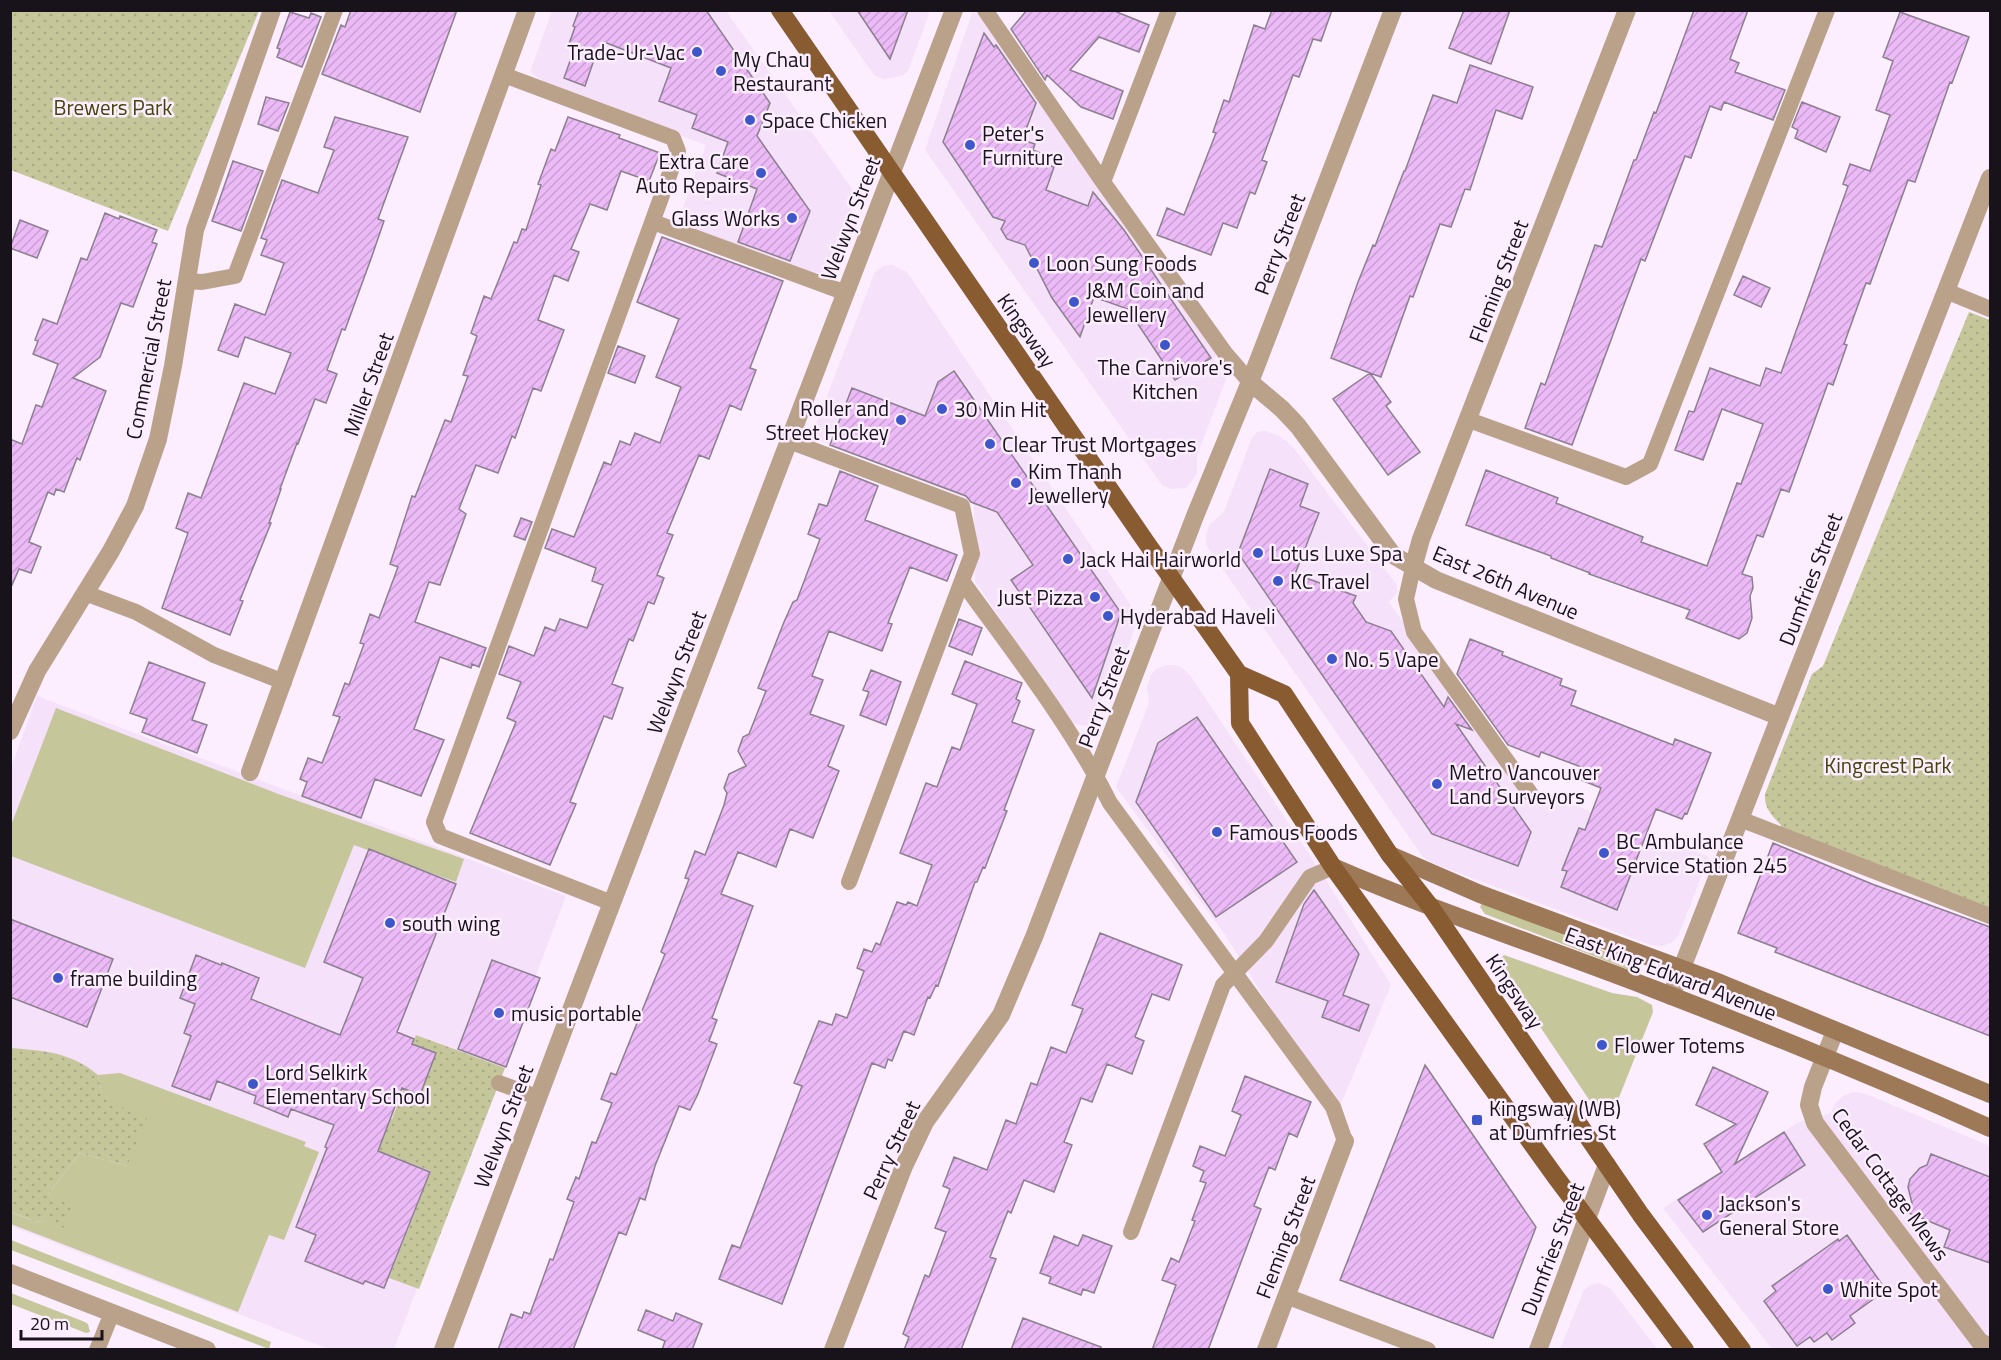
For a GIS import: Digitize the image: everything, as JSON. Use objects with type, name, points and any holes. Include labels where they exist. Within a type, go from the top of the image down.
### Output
[{"type":"main road","name":"Kingsway","points":[[780,10],[1239,674],[1284,694],[1390,855],[1430,906],[1641,1215],[1742,1350]]},
{"type":"main road","points":[[1239,674],[1240,723],[1333,867],[1587,1219],[1686,1350]]},
{"type":"main road","name":"East King Edward Avenue","points":[[1390,855],[1480,894],[1682,969],[1990,1094]]},
{"type":"main road","name":"East King Edward Avenue","points":[[1333,867],[1387,891],[1671,996],[1825,1056],[1990,1128]]},
{"type":"street","name":"Commercial Street","points":[[10,731],[37,671],[111,551],[135,506],[158,439],[173,366],[195,230],[272,10]]},
{"type":"street","name":"Miller Street","points":[[250,772],[527,10]]},
{"type":"street","name":"Welwyn Street","points":[[443,1350],[537,1097],[954,10]]},
{"type":"street","name":"Perry Street","points":[[833,1350],[904,1166],[925,1122],[1001,1015],[1034,937],[1394,10]]},
{"type":"street","name":"Fleming Street","points":[[1413,568],[1421,539],[1627,10]]},
{"type":"street","name":"Dumfries Street","points":[[1671,996],[1990,178]]},
{"type":"street","name":"East 26th Avenue","points":[[1250,382],[1298,426],[1393,555],[1413,568],[1436,580],[1780,717]]},
{"type":"street","name":"Cedar Cottage Mews","points":[[1835,1031],[1813,1087],[1809,1106],[1815,1123],[1980,1342],[1990,1346]]},
{"type":"street","name":"Fleming Street","points":[[1266,1350],[1345,1141]]},
{"type":"street","name":"Dumfries Street","points":[[1538,1350],[1607,1165]]},
{"type":"street","points":[[10,1273],[207,1350]]},
{"type":"lane","points":[[186,281],[202,282],[235,276],[335,10]]},
{"type":"lane","points":[[985,10],[1103,182],[1225,353],[1250,382]]},
{"type":"lane","points":[[1103,182],[1169,10]]},
{"type":"lane","points":[[1469,420],[1626,477],[1650,464],[1827,10]]},
{"type":"lane","points":[[504,75],[673,138],[678,151],[434,822],[440,836],[612,903]]},
{"type":"lane","points":[[652,222],[846,294]]},
{"type":"lane","points":[[1946,291],[1990,309]]},
{"type":"lane","points":[[789,441],[962,506],[972,554],[849,882]]},
{"type":"lane","points":[[1413,568],[1406,599],[1414,632],[1530,793]]},
{"type":"lane","points":[[962,580],[1076,742],[1110,803],[1332,1107],[1345,1141]]},
{"type":"lane","points":[[85,592],[136,612],[214,655],[284,682]]},
{"type":"lane","points":[[1740,819],[1990,916]]},
{"type":"lane","points":[[1131,1232],[1223,985],[1266,941],[1310,877],[1333,867]]},
{"type":"lane","points":[[500,1083],[537,1097]]},
{"type":"lane","points":[[1286,1296],[1428,1350]]},
{"type":"lane","points":[[97,1350],[111,1313]]},
{"type":"shaded area","points":[[552,11],[726,11],[852,189],[855,200],[826,272],[809,274],[677,224],[706,145],[552,87],[530,72]]},
{"type":"shaded area","points":[[829,11],[930,11],[908,71],[902,76],[884,79],[874,75]]},
{"type":"shaded area","points":[[972,13],[980,14],[1220,345],[1214,360],[1226,379],[1197,456],[1197,474],[1186,488],[1171,489],[1162,485],[925,150]]},
{"type":"shaded area","points":[[892,265],[907,272],[1136,613],[1137,621],[1127,651],[1117,660],[1095,719],[1086,726],[1072,723],[975,581],[974,502],[811,437],[875,272],[883,266]]},
{"type":"shaded area","points":[[1266,431],[1281,437],[1292,446],[1397,585],[1397,592],[1389,602],[1529,804],[1540,792],[1709,857],[1678,936],[1672,942],[1662,946],[1651,945],[1435,864],[1423,857],[1206,545],[1206,535],[1210,524],[1224,512],[1251,440],[1257,432]]},
{"type":"shaded area","points":[[1165,665],[1182,668],[1190,675],[1321,872],[1391,985],[1336,1116],[1226,936],[1116,787],[1149,703],[1147,688],[1151,675]]},
{"type":"shaded area","name":"Lord Selkirk Elementary School","points":[[37,696],[566,896],[394,1349],[329,1349],[11,1226],[10,770]]},
{"type":"shaded area","points":[[1853,1092],[1866,1094],[1990,1146],[1990,1349],[1772,1349],[1663,1208],[1797,1123],[1831,1113],[1835,1104],[1843,1096]]},
{"type":"shaded area","points":[[1599,1283],[1614,1293],[1657,1349],[1560,1349],[1584,1290],[1590,1285]]},
{"type":"green space","name":"Brewers Park","points":[[10,11],[259,11],[168,231],[11,170]]},
{"type":"green space","name":"Kingcrest Park","points":[[1969,312],[1990,320],[1990,916],[1778,834],[1781,825],[1769,811],[1765,799],[1812,674],[1823,666]]},
{"type":"green space","points":[[56,708],[281,795],[464,859],[456,882],[354,845],[305,968],[11,856],[10,828]]},
{"type":"green space","points":[[1482,903],[1629,961],[1642,970],[1632,971],[1485,914],[1480,907]]},
{"type":"green space","points":[[1504,955],[1612,993],[1637,997],[1652,1005],[1653,1012],[1612,1115],[1606,1117],[1598,1113],[1500,967],[1500,960]]},
{"type":"green space","points":[[416,1035],[505,1068],[419,1289],[389,1278],[431,1171],[371,1148],[384,1116],[392,1119],[403,1090],[396,1087]]},
{"type":"green space","points":[[11,1048],[57,1054],[88,1067],[98,1075],[106,1100],[147,1118],[127,1166],[80,1153],[48,1194],[73,1206],[64,1228],[47,1220],[37,1222],[11,1212]]},
{"type":"green space","points":[[120,1073],[306,1142],[304,1146],[319,1152],[284,1240],[269,1235],[238,1312],[11,1224],[10,1212],[37,1222],[47,1220],[48,1194],[80,1153],[127,1166],[98,1075]]},
{"type":"green space","points":[[11,1240],[271,1342],[269,1349],[11,1250]]},
{"type":"green space","points":[[11,1293],[85,1322],[90,1332],[86,1333],[11,1304]]},
{"type":"building","points":[[351,10],[457,10],[420,112],[322,74],[341,25],[345,27]]},
{"type":"building","points":[[579,10],[706,10],[770,103],[757,136],[810,211],[790,261],[738,242],[757,189],[717,173],[728,142],[692,128],[697,115],[659,101],[671,68],[604,42],[599,55],[596,54],[585,86],[564,78],[575,47],[569,44]]},
{"type":"building","points":[[857,10],[908,10],[890,59]]},
{"type":"building","points":[[1027,10],[1112,10],[1149,25],[1139,52],[1099,37],[1070,70],[1123,91],[1113,119],[1081,107],[1047,75],[1045,80],[1011,29]]},
{"type":"building","points":[[1272,10],[1332,10],[1321,41],[1313,39],[1299,77],[1293,75],[1262,160],[1267,162],[1255,194],[1250,192],[1237,228],[1223,223],[1211,255],[1157,235],[1167,208],[1184,215],[1216,133],[1213,132],[1224,100],[1229,102],[1254,25],[1265,29]]},
{"type":"building","points":[[1464,10],[1510,10],[1491,64],[1449,48]]},
{"type":"building","points":[[1694,10],[1748,10],[1730,59],[1739,63],[1735,72],[1785,90],[1773,120],[1724,102],[1721,110],[1710,106],[1691,158],[1685,156],[1645,261],[1641,259],[1572,445],[1525,428],[1541,383],[1545,385],[1595,245],[1602,247],[1634,160],[1636,160],[1654,112],[1656,113]]},
{"type":"building","points":[[290,12],[309,18],[311,13],[321,17],[302,67],[277,57],[280,49],[277,48]]},
{"type":"building","points":[[1900,12],[1969,37],[1952,83],[1950,82],[1915,182],[1908,180],[1870,284],[1866,283],[1844,344],[1847,345],[1833,385],[1828,383],[1789,492],[1781,489],[1763,537],[1757,535],[1742,574],[1752,577],[1753,588],[1750,596],[1752,618],[1747,633],[1739,639],[1686,618],[1690,610],[1589,574],[1551,558],[1551,556],[1466,525],[1486,470],[1558,498],[1556,503],[1643,537],[1641,542],[1707,566],[1737,483],[1741,484],[1763,424],[1722,409],[1703,460],[1675,450],[1689,411],[1694,412],[1710,368],[1760,386],[1766,368],[1781,373],[1848,186],[1843,184],[1850,164],[1870,171],[1890,115],[1876,110],[1893,61],[1883,57]]},
{"type":"building","points":[[984,33],[994,47],[996,45],[1036,103],[1022,140],[1035,144],[1033,150],[1045,155],[1041,163],[1054,167],[1046,190],[1088,206],[1093,192],[1124,230],[1211,358],[1175,380],[1128,309],[1094,297],[1080,337],[1052,298],[1025,245],[1007,239],[1001,229],[1005,221],[993,217],[943,142]]},
{"type":"building","points":[[1470,65],[1533,87],[1522,119],[1496,110],[1470,190],[1465,189],[1451,227],[1440,224],[1413,297],[1410,296],[1381,377],[1331,358],[1358,282],[1373,245],[1375,246],[1433,95],[1457,103]]},
{"type":"building","points":[[266,97],[289,103],[278,131],[258,124]]},
{"type":"building","points":[[1802,102],[1840,117],[1826,152],[1795,138],[1798,130],[1792,127]]},
{"type":"building","points":[[335,117],[408,137],[378,219],[384,221],[372,256],[345,330],[342,329],[327,370],[337,374],[326,403],[315,399],[280,489],[269,523],[271,523],[240,600],[243,601],[230,635],[162,608],[188,533],[176,528],[188,493],[201,498],[244,383],[275,394],[291,353],[245,337],[238,357],[218,350],[235,304],[265,315],[284,263],[261,255],[267,240],[261,238],[282,180],[318,193],[334,150],[324,147]]},
{"type":"building","points":[[568,117],[620,135],[619,138],[660,153],[649,181],[621,171],[607,210],[590,204],[571,249],[579,252],[568,281],[554,275],[538,320],[564,330],[541,391],[533,388],[515,438],[512,436],[498,473],[476,465],[459,509],[466,514],[440,585],[429,582],[415,622],[486,648],[479,667],[472,664],[471,668],[440,657],[414,729],[444,740],[421,796],[375,779],[361,818],[302,796],[307,782],[300,779],[308,758],[322,763],[340,717],[333,715],[345,683],[349,685],[364,644],[360,643],[370,614],[379,618],[398,567],[390,564],[412,496],[415,497],[445,420],[451,422],[468,376],[463,375],[477,336],[471,333],[484,296],[491,299],[514,242],[517,243],[522,229],[526,230],[541,185],[538,184],[551,149],[555,151]]},
{"type":"building","points":[[233,161],[263,171],[241,231],[212,221]]},
{"type":"building","points":[[105,213],[119,219],[120,216],[157,230],[152,242],[157,244],[133,307],[121,303],[100,357],[73,378],[106,391],[80,460],[77,458],[64,492],[56,489],[54,495],[48,492],[29,542],[41,547],[31,573],[19,569],[12,585],[10,584],[10,439],[22,444],[36,405],[42,407],[58,364],[33,354],[38,341],[35,340],[43,319],[57,324],[81,258],[87,260]]},
{"type":"building","points":[[20,220],[48,231],[37,258],[10,248]]},
{"type":"building","points":[[662,237],[783,281],[750,368],[756,370],[741,410],[730,405],[709,459],[699,455],[667,533],[673,535],[657,575],[664,578],[654,604],[648,602],[633,641],[629,639],[612,684],[623,688],[612,719],[604,716],[570,802],[576,804],[550,865],[470,833],[516,722],[507,718],[521,682],[499,674],[509,646],[534,656],[545,627],[555,631],[560,619],[587,628],[603,585],[592,581],[596,568],[545,548],[552,529],[574,537],[604,462],[611,465],[620,441],[630,445],[635,433],[660,443],[681,387],[656,377],[679,319],[637,302]]},
{"type":"building","points":[[1743,276],[1770,288],[1761,307],[1734,295]]},
{"type":"building","points":[[618,346],[645,356],[635,383],[608,373]]},
{"type":"building","points":[[954,371],[1121,613],[1092,698],[1011,580],[1033,565],[997,512],[971,502],[966,496],[830,445],[852,388],[925,416],[938,382]]},
{"type":"building","points":[[1370,373],[1391,402],[1386,406],[1420,452],[1388,475],[1333,399]]},
{"type":"building","points":[[1270,469],[1308,484],[1300,506],[1319,513],[1295,574],[1356,596],[1353,603],[1366,622],[1391,631],[1444,707],[1448,697],[1472,730],[1456,724],[1531,832],[1518,866],[1432,834],[1238,553]]},
{"type":"building","points":[[840,471],[878,486],[865,520],[957,555],[947,581],[910,567],[888,623],[892,624],[882,651],[829,631],[812,676],[823,680],[810,714],[844,726],[828,766],[839,771],[813,838],[790,829],[776,867],[738,852],[721,894],[753,906],[712,1018],[717,1020],[709,1041],[717,1044],[698,1094],[690,1110],[679,1106],[655,1166],[645,1200],[640,1198],[626,1235],[619,1232],[573,1350],[498,1350],[511,1314],[522,1318],[524,1312],[530,1314],[550,1259],[553,1260],[574,1202],[567,1199],[576,1177],[579,1179],[592,1142],[596,1143],[612,1103],[601,1099],[611,1073],[616,1075],[665,954],[661,952],[689,879],[685,878],[695,851],[705,855],[724,805],[727,793],[724,788],[729,774],[746,766],[738,751],[743,737],[749,734],[766,691],[758,688],[784,622],[793,602],[797,600],[820,539],[808,534],[819,504],[827,506]]},
{"type":"building","points":[[521,518],[532,522],[525,540],[514,536]]},
{"type":"building","points":[[959,619],[982,628],[972,655],[949,646]]},
{"type":"building","points":[[1470,639],[1503,652],[1502,655],[1562,679],[1560,685],[1576,691],[1571,705],[1673,745],[1675,739],[1711,753],[1687,814],[1685,813],[1682,819],[1656,809],[1617,910],[1561,887],[1567,871],[1562,870],[1579,828],[1585,830],[1601,788],[1579,779],[1584,768],[1541,752],[1539,757],[1508,745],[1457,674]]},
{"type":"building","points":[[965,661],[1022,683],[1016,699],[1020,701],[1012,722],[1034,730],[1004,810],[1007,811],[985,868],[983,867],[975,882],[938,986],[936,985],[930,998],[928,997],[914,1035],[904,1031],[892,1061],[888,1059],[885,1068],[872,1063],[782,1304],[719,1279],[732,1245],[740,1248],[802,1086],[794,1083],[819,1021],[832,1025],[836,1014],[847,1018],[864,971],[857,968],[864,949],[872,952],[876,943],[880,945],[897,902],[906,905],[908,902],[917,906],[932,865],[900,853],[926,783],[937,787],[952,747],[960,750],[977,704],[952,694]]},
{"type":"building","points":[[149,662],[205,683],[192,720],[207,725],[197,753],[142,732],[147,719],[130,713]]},
{"type":"building","points":[[871,670],[901,682],[886,725],[860,715],[869,692],[863,690]]},
{"type":"building","name":"Famous Foods","points":[[1197,717],[1297,862],[1216,917],[1136,802],[1158,743]]},
{"type":"building","points":[[1773,843],[1872,884],[1990,927],[1990,1036],[1775,952],[1777,948],[1738,933]]},
{"type":"building","points":[[369,849],[456,884],[397,1032],[414,1039],[412,1044],[436,1053],[420,1095],[402,1088],[378,1151],[430,1172],[384,1288],[365,1281],[363,1284],[305,1261],[316,1235],[296,1227],[334,1125],[291,1109],[288,1117],[254,1103],[256,1096],[217,1081],[210,1100],[172,1086],[191,1036],[184,1033],[195,1004],[180,998],[196,955],[259,978],[251,999],[340,1035],[363,978],[324,962]]},
{"type":"building","points":[[1314,890],[1359,954],[1343,995],[1369,1005],[1359,1031],[1322,1017],[1328,1001],[1276,982],[1304,904]]},
{"type":"building","name":"frame building","points":[[10,919],[113,959],[87,1027],[10,997]]},
{"type":"building","points":[[1100,933],[1182,965],[1169,1000],[1152,994],[1135,1037],[1144,1041],[1132,1074],[1107,1064],[1092,1102],[1081,1098],[1064,1142],[1072,1145],[1054,1192],[1024,1180],[1011,1213],[1008,1211],[990,1257],[996,1259],[961,1350],[904,1350],[909,1337],[903,1334],[925,1275],[929,1277],[946,1232],[935,1228],[950,1189],[943,1186],[954,1157],[987,1170],[1006,1120],[1016,1124],[1031,1083],[1037,1085],[1051,1047],[1066,1053],[1083,1009],[1072,1005]]},
{"type":"building","name":"music portable","points":[[492,960],[540,978],[506,1067],[458,1049]]},
{"type":"building","points":[[1425,1065],[1536,1227],[1493,1338],[1340,1280]]},
{"type":"building","points":[[1713,1067],[1768,1092],[1735,1164],[1784,1132],[1805,1165],[1703,1232],[1678,1200],[1722,1172],[1704,1144],[1736,1124],[1696,1105]]},
{"type":"building","points":[[1245,1076],[1311,1102],[1297,1137],[1289,1133],[1275,1170],[1269,1167],[1254,1206],[1261,1209],[1208,1350],[1152,1350],[1176,1285],[1162,1280],[1171,1258],[1179,1262],[1195,1221],[1192,1220],[1206,1183],[1200,1181],[1204,1171],[1193,1166],[1200,1146],[1225,1156],[1241,1115],[1232,1111]]},
{"type":"building","points":[[1931,1154],[1990,1177],[1990,1263],[1944,1247],[1950,1230],[1909,1213],[1912,1203],[1908,1187],[1910,1179],[1920,1168],[1927,1165]]},
{"type":"building","points":[[1083,1235],[1112,1246],[1094,1293],[1083,1289],[1081,1295],[1049,1283],[1051,1277],[1040,1273],[1054,1236],[1078,1246]]},
{"type":"building","name":"White Spot","points":[[1847,1235],[1884,1287],[1877,1292],[1879,1295],[1850,1316],[1855,1323],[1832,1340],[1827,1333],[1814,1342],[1810,1337],[1797,1346],[1764,1301],[1776,1291],[1772,1286]]},
{"type":"building","points":[[646,1310],[673,1321],[676,1313],[702,1324],[692,1350],[662,1350],[665,1341],[638,1330]]},
{"type":"building","points":[[1023,1318],[1101,1347],[1101,1350],[1011,1350]]},
{"type":"place","name":"Trade-Ur-Vac","points":[[697,52]]},
{"type":"place","name":"My Chau Restaurant","points":[[721,71]]},
{"type":"place","name":"Space Chicken","points":[[750,120]]},
{"type":"place","name":"Peter's Furniture","points":[[970,145]]},
{"type":"place","name":"Extra Care Auto Repairs","points":[[761,173]]},
{"type":"place","name":"Glass Works","points":[[792,218]]},
{"type":"place","name":"Loon Sung Foods","points":[[1034,263]]},
{"type":"place","name":"J&M Coin and Jewellery","points":[[1074,302]]},
{"type":"place","name":"The Carnivore's Kitchen","points":[[1165,345]]},
{"type":"place","name":"30 Min Hit","points":[[942,409]]},
{"type":"place","name":"Roller and Street Hockey","points":[[901,420]]},
{"type":"place","name":"Clear Trust Mortgages","points":[[990,444]]},
{"type":"place","name":"Kim Thanh Jewellery","points":[[1016,483]]},
{"type":"place","name":"Lotus Luxe Spa","points":[[1258,553]]},
{"type":"place","name":"Jack Hai Hairworld","points":[[1068,559]]},
{"type":"place","name":"KC Travel","points":[[1278,581]]},
{"type":"place","name":"Just Pizza","points":[[1095,597]]},
{"type":"place","name":"Hyderabad Haveli","points":[[1108,616]]},
{"type":"place","name":"No. 5 Vape","points":[[1332,659]]},
{"type":"place","name":"Metro Vancouver Land Surveyors","points":[[1437,784]]},
{"type":"place","name":"Famous Foods","points":[[1217,832]]},
{"type":"place","name":"BC Ambulance Service Station 245","points":[[1604,853]]},
{"type":"place","name":"south wing","points":[[390,923]]},
{"type":"place","name":"frame building","points":[[58,978]]},
{"type":"place","name":"music portable","points":[[499,1013]]},
{"type":"place","name":"Flower Totems","points":[[1602,1045]]},
{"type":"place","name":"Lord Selkirk Elementary School","points":[[253,1084]]},
{"type":"place","name":"Kingsway (WB) at Dumfries St","points":[[1477,1120]]},
{"type":"place","name":"Jackson's General Store","points":[[1707,1215]]},
{"type":"place","name":"White Spot","points":[[1828,1289]]}]
